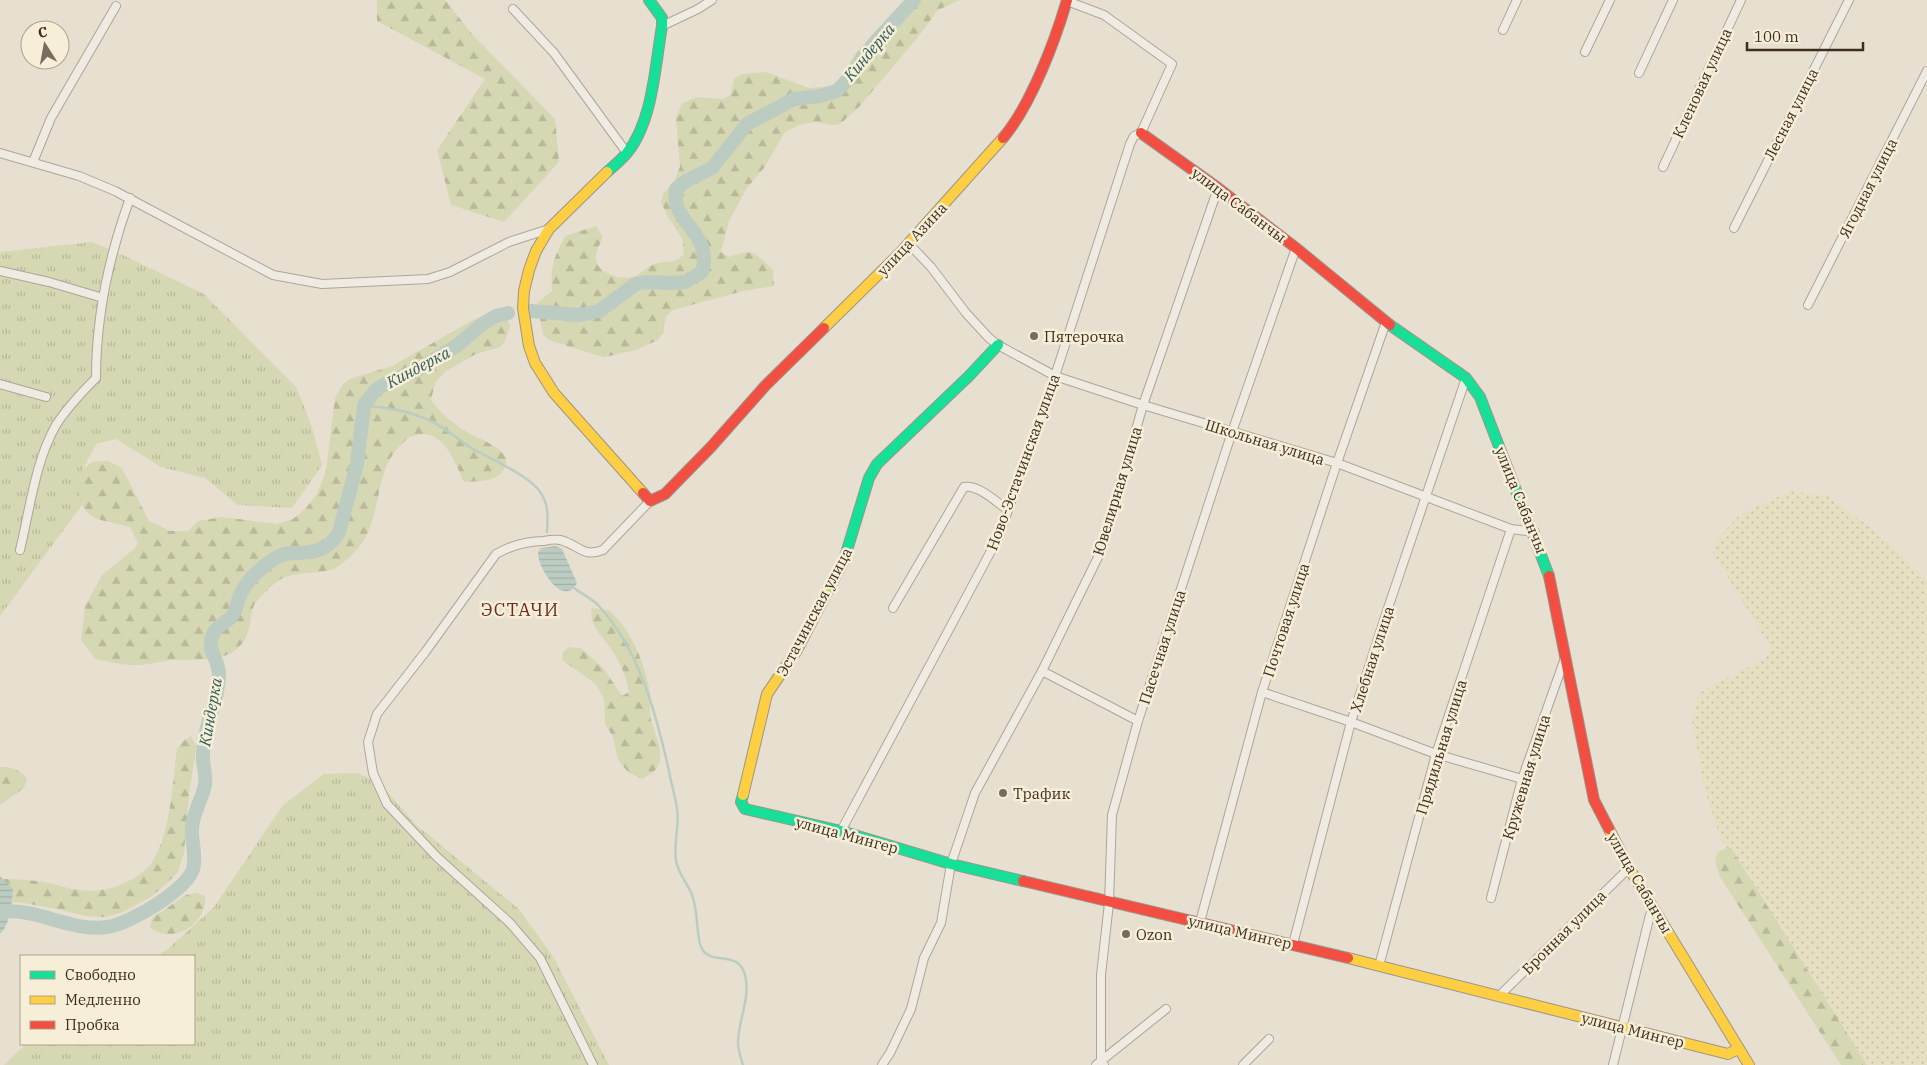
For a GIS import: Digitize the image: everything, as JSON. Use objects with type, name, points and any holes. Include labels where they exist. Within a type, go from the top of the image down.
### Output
[{"type":"street","points":[[593,1065],[540,958],[510,923],[437,857],[387,804],[373,773],[368,742],[377,714],[384,703],[426,651],[496,554],[511,545],[528,541],[560,540],[584,551],[593,553],[603,550],[650,501],[554,393],[535,363],[529,346],[525,324],[524,291],[534,257],[549,228],[627,153],[637,136],[648,108],[662,26],[662,18],[650,0]]},
{"type":"street","points":[[662,26],[698,9],[712,0]]},
{"type":"street","points":[[1503,30],[1517,0]]},
{"type":"street","points":[[1585,52],[1610,0]]},
{"type":"street","points":[[1638,73],[1673,0]]},
{"type":"street","name":"Кленовая улица","points":[[1663,167],[1741,0]]},
{"type":"street","name":"Лесная улица","points":[[1734,228],[1849,0]]},
{"type":"street","points":[[1067,1],[1104,15],[1172,64],[1141,133]]},
{"type":"street","name":"улица Азина","points":[[650,501],[665,494],[711,447],[765,386],[909,244],[976,171],[1010,130],[1033,88],[1057,33],[1067,1]]},
{"type":"street","points":[[33,162],[51,118],[116,6]]},
{"type":"street","points":[[513,9],[554,53],[627,153]]},
{"type":"street","name":"Ягодная улица","points":[[1808,305],[1927,71]]},
{"type":"street","name":"улица Сабанчы","points":[[1141,133],[1218,188],[1296,248],[1386,322],[1466,378],[1480,398],[1535,532],[1548,569],[1594,800],[1629,868],[1749,1065]]},
{"type":"street","name":"Ново-Эстачинская улица","points":[[841,831],[999,536],[1055,376],[1130,144],[1134,136],[1141,133]]},
{"type":"street","points":[[0,153],[80,176],[130,198],[148,210],[273,274],[322,284],[428,279],[450,272],[509,242],[549,228]]},
{"type":"street","name":"Ювелирная улица","points":[[882,1065],[911,1010],[924,958],[941,923],[951,864],[975,793],[1042,671],[1101,551],[1143,405],[1218,188]]},
{"type":"street","points":[[20,550],[46,448],[56,425],[79,395],[96,378],[97,345],[104,298],[118,236],[130,198]]},
{"type":"street","name":"Школьная улица","points":[[909,244],[931,266],[966,313],[998,345],[1055,376],[1143,405],[1337,463],[1511,530],[1535,532]]},
{"type":"street","name":"Пасечная улица","points":[[1101,1063],[1101,975],[1109,903],[1112,815],[1138,721],[1232,432],[1296,248]]},
{"type":"street","points":[[0,271],[49,282],[104,298]]},
{"type":"street","name":"Почтовая улица","points":[[1200,922],[1262,692],[1337,463],[1386,322]]},
{"type":"street","name":"Эстачинская улица","points":[[742,807],[742,798],[767,694],[797,650],[844,560],[869,478],[877,464],[969,376],[998,345]]},
{"type":"street","name":"Хлебная улица","points":[[1292,944],[1352,722],[1388,608],[1466,378]]},
{"type":"street","points":[[0,384],[46,398]]},
{"type":"street","points":[[893,608],[964,487],[969,486],[977,489],[1008,510]]},
{"type":"street","name":"Прядильная улица","points":[[1379,966],[1436,754],[1511,530]]},
{"type":"street","name":"Кружевная улица","points":[[1490,898],[1522,779],[1565,658]]},
{"type":"street","points":[[1042,671],[1138,721]]},
{"type":"street","points":[[1262,692],[1352,722],[1436,754],[1522,779]]},
{"type":"street","name":"улица Мингер","points":[[742,807],[748,811],[841,831],[951,864],[1109,903],[1292,944],[1728,1054],[1738,1049]]},
{"type":"street","name":"Бронная улица","points":[[1498,997],[1629,868]]},
{"type":"street","points":[[1613,1065],[1650,915],[1655,910]]},
{"type":"street","points":[[1101,1063],[1166,1008]]},
{"type":"street","points":[[1242,1065],[1269,1038]]},
{"type":"shaded area","points":[[1790,491],[1827,496],[1874,530],[1927,579],[1927,1065],[1860,1065],[1721,839],[1705,791],[1692,722],[1700,692],[1766,658],[1772,650],[1713,553],[1717,540],[1739,515]]},
{"type":"shaded area","points":[[556,546],[562,549],[577,583],[571,590],[558,589],[546,575],[539,559],[538,552],[541,548]]},
{"type":"shaded area","points":[[0,876],[13,889],[8,919],[4,930],[0,934]]},
{"type":"green space","points":[[377,0],[445,0],[472,34],[555,119],[559,162],[504,222],[451,205],[437,150],[485,79],[377,21]]},
{"type":"green space","points":[[911,0],[960,0],[938,10],[918,37],[859,107],[840,124],[832,125],[815,122],[799,125],[785,132],[764,168],[747,188],[729,221],[721,252],[729,257],[749,252],[754,253],[773,270],[774,286],[743,291],[673,310],[666,316],[663,333],[658,340],[636,350],[605,357],[549,340],[543,335],[537,303],[552,291],[554,262],[565,236],[596,226],[603,237],[596,254],[598,265],[605,272],[627,278],[640,274],[652,265],[676,260],[684,254],[682,238],[668,217],[661,202],[663,194],[674,182],[680,167],[676,118],[682,103],[698,97],[723,99],[731,95],[734,79],[742,74],[766,72],[809,88],[834,86],[860,48],[900,13]]},
{"type":"green space","points":[[92,242],[204,294],[296,387],[311,424],[322,465],[292,508],[238,505],[205,478],[161,467],[116,439],[96,444],[82,471],[82,505],[0,616],[0,252]]},
{"type":"green space","points":[[487,316],[507,318],[510,326],[505,341],[500,347],[476,354],[446,371],[435,383],[431,400],[441,412],[462,429],[502,452],[506,457],[506,463],[498,476],[482,481],[464,482],[451,455],[439,440],[431,435],[421,434],[409,438],[393,454],[387,465],[370,527],[359,546],[347,560],[333,569],[291,575],[276,583],[254,605],[247,635],[234,651],[216,658],[174,660],[138,665],[95,659],[81,640],[85,606],[102,575],[135,548],[138,543],[130,527],[96,518],[84,508],[81,500],[80,472],[92,462],[108,461],[122,468],[149,521],[170,531],[188,531],[198,521],[223,517],[277,524],[293,519],[306,508],[317,494],[326,471],[335,398],[343,384],[350,379],[392,366],[475,319]]},
{"type":"green space","points":[[592,608],[609,610],[619,620],[629,634],[644,669],[649,687],[650,715],[660,750],[660,759],[658,766],[652,773],[642,779],[628,772],[618,760],[613,737],[605,724],[604,699],[596,684],[562,660],[563,652],[569,647],[581,648],[604,669],[622,696],[629,692],[625,676],[618,661],[592,620]]},
{"type":"green space","points":[[191,736],[196,746],[189,794],[184,853],[178,872],[164,886],[149,898],[123,912],[105,917],[85,916],[18,902],[0,905],[0,879],[37,881],[84,891],[95,891],[120,885],[145,871],[158,852],[167,824],[177,749],[183,741]]},
{"type":"green space","points":[[0,767],[15,769],[27,778],[24,788],[0,805]]},
{"type":"green space","points":[[357,773],[379,782],[415,824],[519,909],[554,958],[609,1065],[4,1065],[25,1045],[195,1045],[195,955],[158,955],[168,949],[214,907],[283,805],[324,774]]},
{"type":"green space","points":[[1731,848],[1867,1065],[1841,1065],[1720,877],[1716,862],[1717,854],[1724,849]]},
{"type":"green space","points":[[196,893],[205,896],[201,915],[195,923],[178,933],[169,934],[159,933],[150,928],[152,918],[186,895]]},
{"type":"waterway","name":"Киндерка","points":[[531,311],[580,315],[599,311],[636,284],[646,282],[685,282],[702,272],[704,258],[702,247],[679,211],[676,201],[676,189],[686,181],[712,168],[747,124],[794,99],[820,96],[837,91],[851,76],[875,42],[914,0]]},
{"type":"waterway","name":"Киндерка","points":[[0,912],[14,911],[79,926],[107,927],[129,920],[156,905],[180,887],[188,878],[194,864],[193,822],[204,790],[204,745],[218,683],[219,673],[211,644],[213,634],[217,628],[232,616],[243,589],[253,576],[265,566],[284,554],[312,552],[327,546],[335,538],[339,532],[357,464],[364,406],[377,389],[392,380],[414,372],[458,345],[482,324],[496,316],[508,313]]},
{"type":"waterway","points":[[364,406],[387,408],[417,415],[443,428],[473,449],[525,478],[542,494],[546,504],[547,532]]},
{"type":"waterway","points":[[573,587],[598,605],[625,641],[652,705],[678,814],[675,848],[676,861],[694,901],[700,944],[709,955],[736,962],[745,975],[746,992],[738,1043],[743,1065]]},
{"type":"traffic: fast","points":[[607,172],[625,156],[636,140],[648,109],[662,26],[662,18],[649,0]]},
{"type":"traffic: fast","points":[[1390,325],[1466,378],[1480,397],[1549,576]]},
{"type":"traffic: fast","points":[[826,594],[844,560],[869,478],[877,464],[969,376],[998,345]]},
{"type":"traffic: fast","points":[[743,795],[741,802],[745,809],[841,831],[951,864],[1023,881]]},
{"type":"traffic: slow","points":[[824,328],[899,254],[1003,138]]},
{"type":"traffic: slow","points":[[607,172],[549,229],[536,251],[529,270],[524,291],[523,308],[529,346],[535,363],[554,393],[643,493]]},
{"type":"traffic: slow","points":[[743,795],[767,694],[797,650],[826,594]]},
{"type":"traffic: slow","points":[[1609,829],[1629,868],[1749,1065]]},
{"type":"traffic: slow","points":[[1348,958],[1728,1054],[1738,1049]]},
{"type":"traffic: jam","points":[[1003,138],[1023,108],[1041,72],[1067,0]]},
{"type":"traffic: jam","points":[[1141,133],[1218,188],[1296,248],[1390,325]]},
{"type":"traffic: jam","points":[[643,493],[650,501],[665,494],[711,447],[765,386],[824,328]]},
{"type":"traffic: jam","points":[[1549,576],[1594,800],[1609,829]]},
{"type":"traffic: jam","points":[[1023,881],[1348,958]]},
{"type":"place","name":"Пятерочка","points":[[1034,336]]},
{"type":"place","name":"Трафик","points":[[1003,793]]},
{"type":"place","name":"Ozon","points":[[1126,934]]},
{"type":"district","name":"ЭСТАЧИ","points":[[520,609]]}]
